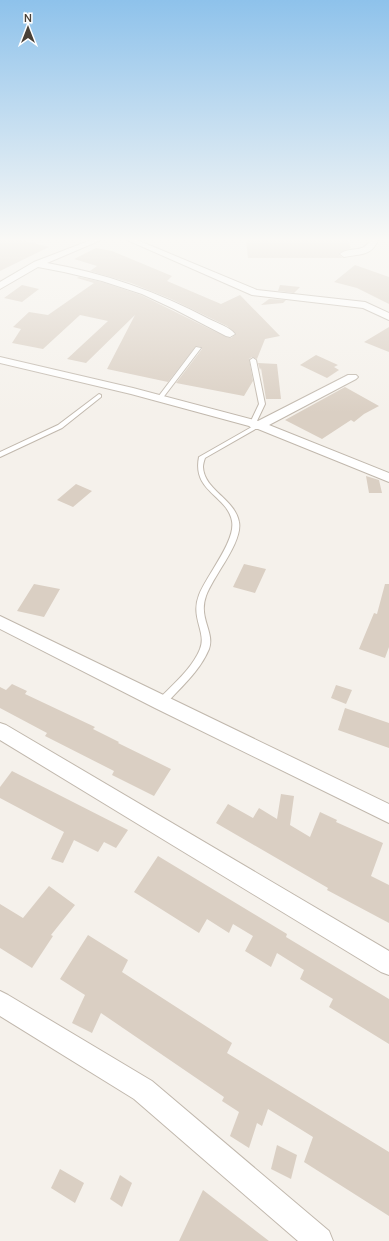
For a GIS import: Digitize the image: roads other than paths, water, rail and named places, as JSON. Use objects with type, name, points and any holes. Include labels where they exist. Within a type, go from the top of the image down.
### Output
[{"type":"street","points":[[158,298],[230,334]]},
{"type":"street","points":[[300,298],[364,305],[389,317]]},
{"type":"street","points":[[0,360],[160,398],[255,425],[389,478]]},
{"type":"street","points":[[255,425],[352,377]]},
{"type":"street","points":[[0,622],[161,703],[389,814]]},
{"type":"street","points":[[0,731],[389,964]]},
{"type":"street","points":[[0,1003],[143,1090],[319,1241]]},
{"type":"lane","points":[[160,398],[198,348]]},
{"type":"lane","points":[[161,703],[198,660],[205,647],[206,639],[199,605],[203,592],[233,538],[236,524],[234,514],[220,500],[199,471],[199,464],[202,457],[255,425],[262,404],[253,360]]},
{"type":"lane","points":[[0,455],[14,446],[46,434],[66,423],[99,396]]}]
